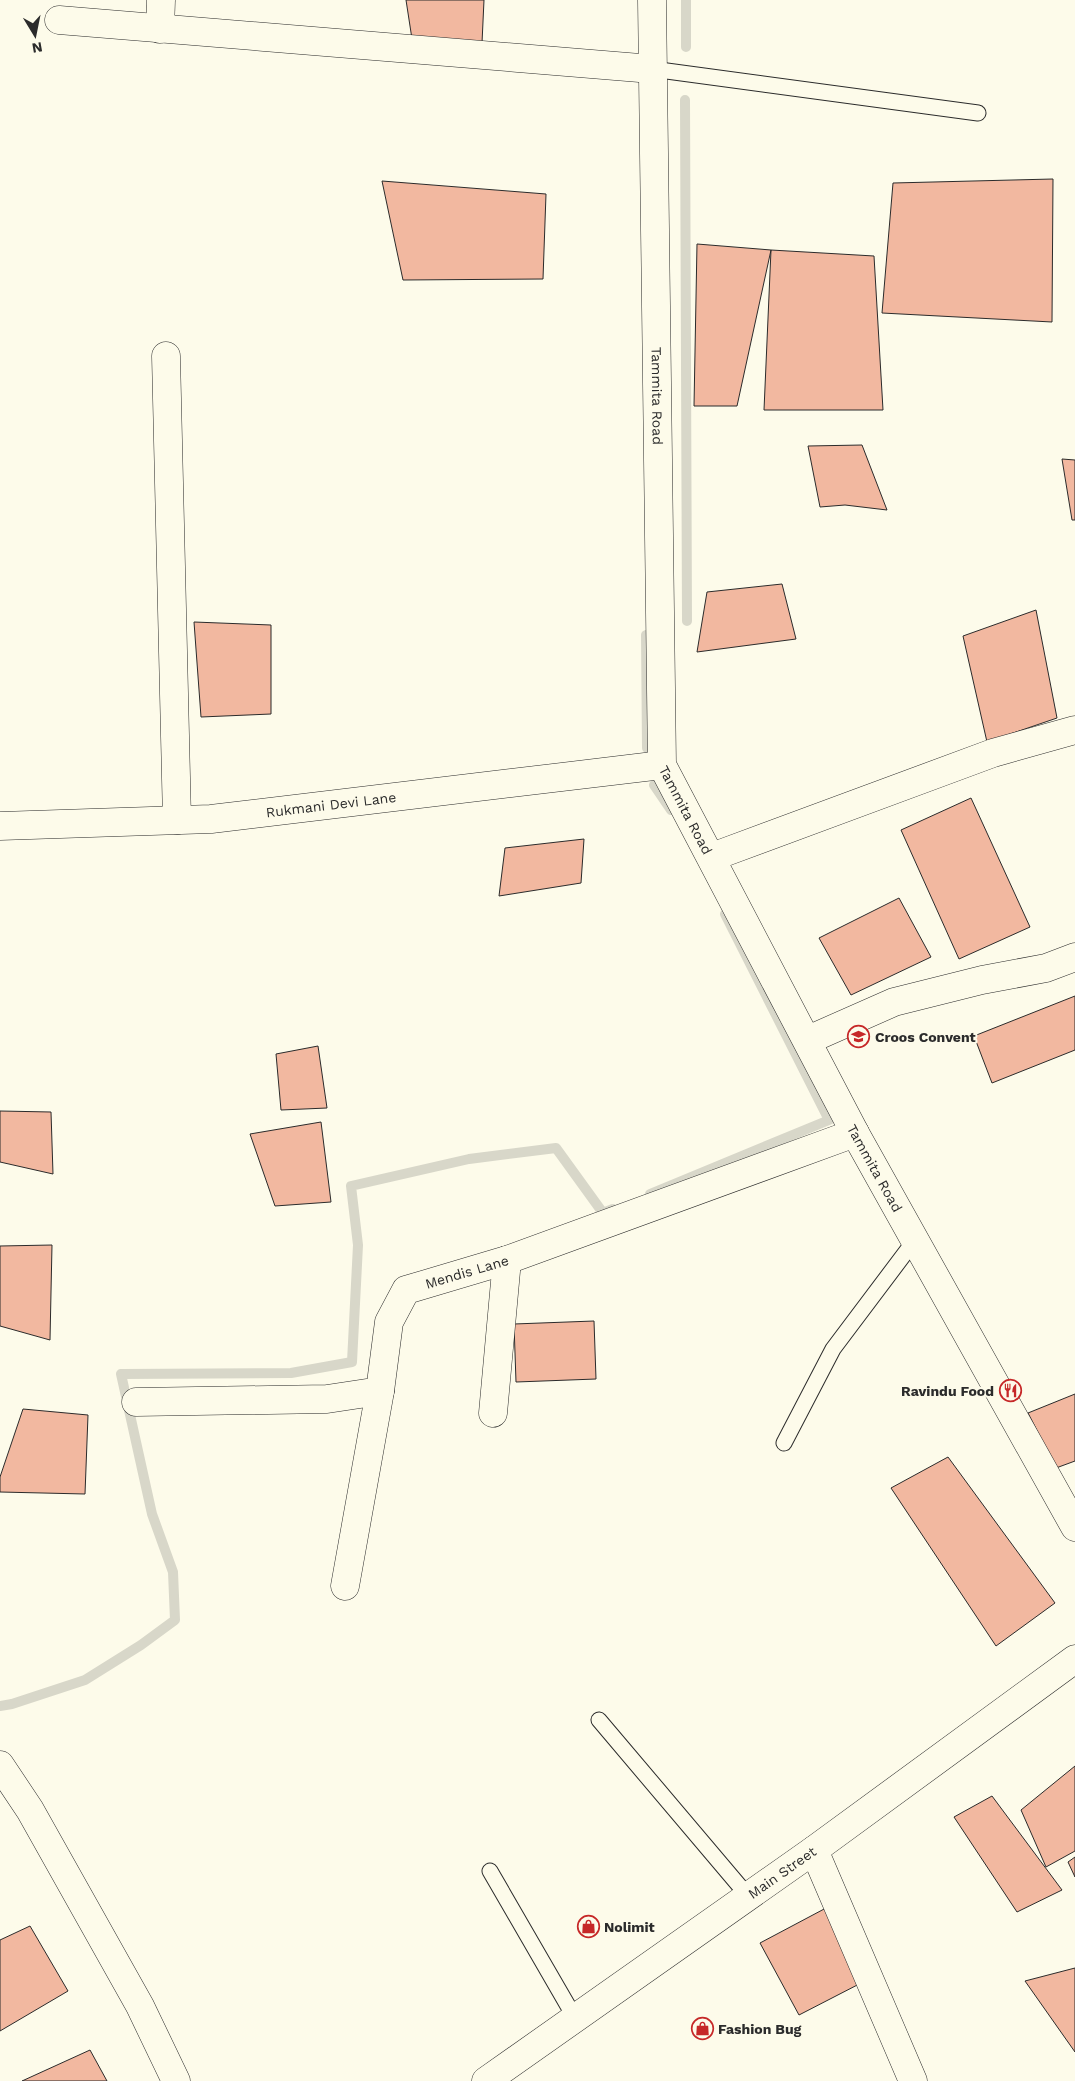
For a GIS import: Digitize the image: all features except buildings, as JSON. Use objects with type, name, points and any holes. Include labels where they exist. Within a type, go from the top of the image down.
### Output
[{"type":"street","points":[[160,29],[161,0]]},
{"type":"street","name":"Tammita Road","points":[[652,0],[662,765],[808,1040],[855,1133],[1075,1527]]},
{"type":"street","points":[[59,20],[652,69]]},
{"type":"street","points":[[166,356],[177,820]]},
{"type":"street","points":[[712,857],[992,753],[1075,730]]},
{"type":"street","name":"Rukmani Devi Lane","points":[[0,826],[221,818],[662,765]]},
{"type":"street","points":[[808,1040],[894,1002],[982,980],[1046,968],[1075,957]]},
{"type":"street","name":"Mendis Lane","points":[[345,1586],[380,1391],[389,1322],[406,1290],[507,1260],[855,1133]]},
{"type":"street","points":[[493,1414],[507,1260]]},
{"type":"street","points":[[136,1402],[327,1399],[380,1391]]},
{"type":"street","name":"Main Street","points":[[492,2079],[575,2018],[814,1850],[1075,1659]]},
{"type":"street","points":[[0,1764],[30,1810],[131,1989],[176,2081]]},
{"type":"street","points":[[814,1850],[914,2081]]},
{"type":"lane","points":[[652,69],[978,113]]},
{"type":"lane","points":[[784,1442],[833,1349],[915,1240]]},
{"type":"lane","points":[[599,1720],[748,1896]]},
{"type":"lane","points":[[490,1871],[575,2018]]},
{"type":"waterway","points":[[686,0],[686,47]]},
{"type":"waterway","points":[[685,100],[687,621]]},
{"type":"waterway","points":[[646,635],[647,748]]},
{"type":"waterway","points":[[654,785],[671,810]]},
{"type":"waterway","points":[[650,1194],[829,1120],[725,914]]},
{"type":"waterway","points":[[0,1706],[12,1704],[85,1680],[141,1645],[175,1620],[173,1572],[152,1514],[121,1374],[291,1373],[352,1362],[358,1245],[351,1186],[469,1159],[556,1148],[603,1213],[613,1209]]},
{"type":"place","name":"Croos Convent","points":[[859,1037]]},
{"type":"place","name":"Ravindu Food","points":[[1010,1391]]},
{"type":"place","name":"Nolimit","points":[[588,1927]]},
{"type":"place","name":"Fashion Bug","points":[[702,2029]]}]
